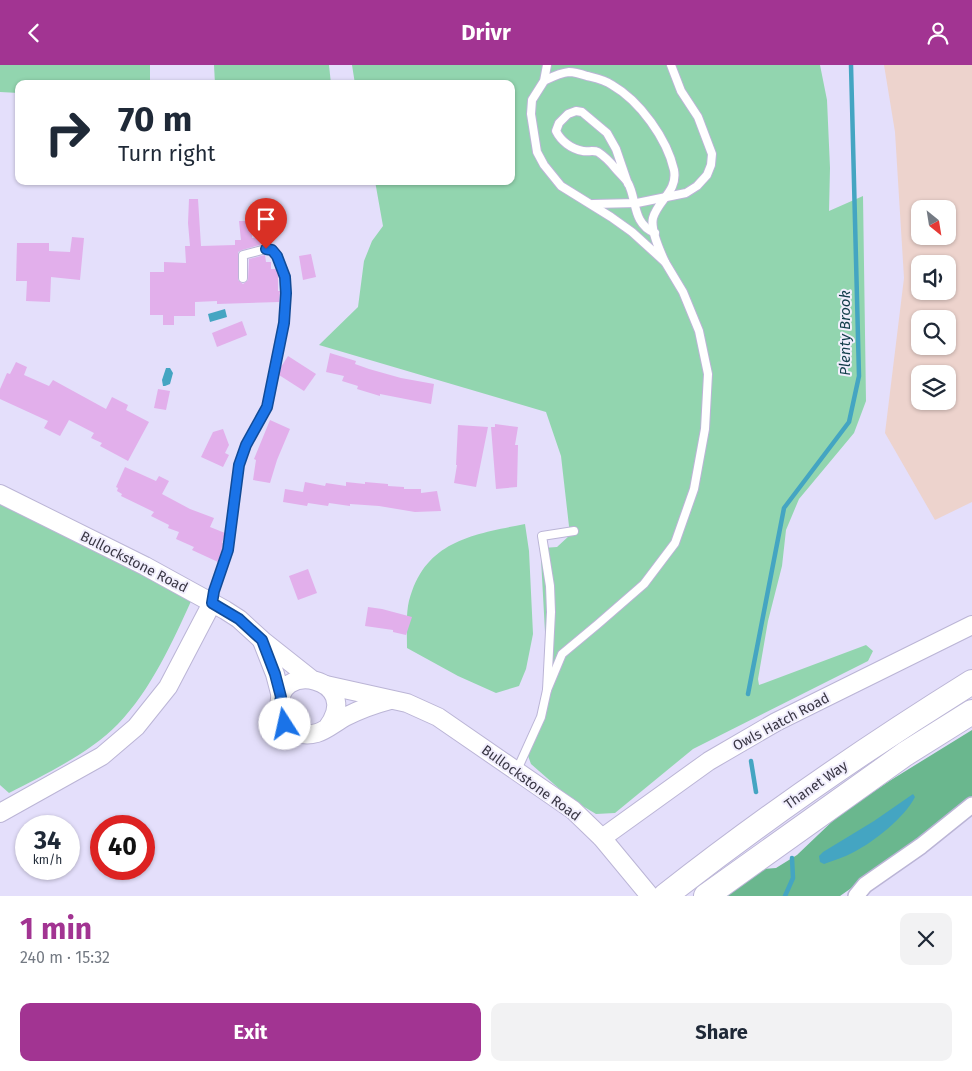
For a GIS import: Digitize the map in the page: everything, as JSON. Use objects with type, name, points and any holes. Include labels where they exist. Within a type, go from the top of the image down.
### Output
[{"type":"highway","name":"Thanet Way","points":[[665,896],[709,861],[892,732],[972,682]]},
{"type":"highway","name":"Thanet Way","points":[[706,896],[905,754],[972,712]]},
{"type":"street","name":"Bullockstone Road","points":[[0,494],[145,567],[239,619],[310,678],[326,685],[390,699],[423,709],[438,717],[573,810],[602,839],[650,896]]},
{"type":"street","points":[[0,813],[102,756],[136,727],[168,687],[212,603]]},
{"type":"street","name":"Owls Hatch Road","points":[[602,839],[709,761],[776,722],[972,625]]},
{"type":"street","name":"Bullockstone Road","points":[[262,640],[275,674],[281,697],[280,715],[285,724],[300,734],[318,733],[364,708],[390,699]]},
{"type":"street","points":[[281,697],[285,689],[292,683],[300,679],[310,678]]},
{"type":"street","points":[[326,685],[336,702],[336,711],[327,728]]},
{"type":"street","points":[[856,896],[865,885],[921,846],[972,805]]},
{"type":"lane","points":[[547,65],[544,81],[532,100],[530,114],[537,152],[551,175],[561,186],[612,217],[632,232],[664,262],[683,292],[699,331],[708,374],[705,429],[694,489],[674,543],[644,584],[562,654],[547,690]]},
{"type":"lane","points":[[590,204],[633,203],[686,193],[697,186],[707,175],[711,165],[712,154],[698,117],[681,91],[671,65]]},
{"type":"lane","points":[[544,81],[566,69],[612,84],[637,105],[664,142],[674,171],[674,180],[672,189],[659,205],[653,219],[655,233],[664,262]]},
{"type":"lane","points":[[628,184],[614,166],[597,152],[583,151],[570,146],[560,139],[556,131],[559,123],[568,114],[576,111],[582,112],[607,133],[616,149],[628,184],[633,203],[644,225],[648,230],[655,233]]},
{"type":"lane","points":[[212,603],[230,542],[239,465],[246,445],[267,407],[284,323],[285,277],[277,256],[272,250],[266,249],[244,255],[243,278]]},
{"type":"lane","points":[[517,770],[541,717],[547,690],[551,612],[550,586],[542,537],[574,531]]},
{"type":"shaded area","points":[[884,65],[972,65],[972,502],[935,520],[885,433],[904,278],[895,132]]},
{"type":"green space","points":[[0,65],[150,65],[150,80],[15,80],[15,93],[0,92]]},
{"type":"green space","points":[[214,65],[329,65],[331,80],[215,80]]},
{"type":"green space","points":[[352,65],[820,65],[827,100],[830,168],[829,211],[863,196],[866,401],[854,433],[799,499],[786,530],[782,566],[768,621],[758,679],[759,685],[866,645],[873,651],[868,661],[693,749],[615,813],[596,814],[571,799],[531,764],[527,753],[546,700],[546,650],[541,559],[543,548],[557,547],[570,535],[561,456],[546,412],[319,345],[358,307],[364,261],[372,241],[383,226],[376,185],[515,185],[515,80],[354,80]]},
{"type":"green space","points":[[0,495],[192,599],[151,681],[130,711],[118,724],[107,735],[80,754],[9,793],[0,785]]},
{"type":"green space","points":[[525,524],[529,551],[533,634],[526,669],[519,686],[496,693],[458,676],[407,648],[408,606],[415,585],[424,568],[436,555],[451,545],[467,538],[485,532]]},
{"type":"green space","points":[[972,730],[972,796],[900,854],[840,896],[726,896],[763,869],[776,868],[797,855],[840,814]]},
{"type":"water","points":[[225,309],[227,317],[210,322],[208,314]]},
{"type":"water","points":[[166,368],[170,368],[173,373],[170,384],[163,386],[162,380]]},
{"type":"water","points":[[913,794],[915,797],[904,813],[880,835],[847,855],[824,864],[820,862],[819,856],[823,852],[874,821]]},
{"type":"building","points":[[189,199],[198,199],[201,246],[235,245],[235,240],[241,240],[239,221],[253,221],[252,238],[262,237],[263,244],[238,252],[238,280],[243,284],[248,280],[249,259],[265,255],[266,262],[271,262],[271,269],[276,269],[278,275],[279,302],[217,304],[217,301],[195,302],[195,316],[174,316],[174,325],[163,325],[163,315],[150,315],[150,272],[164,272],[164,262],[186,263],[185,246],[190,246],[188,223]]},
{"type":"building","points":[[72,237],[84,238],[80,280],[51,277],[50,302],[26,301],[27,281],[16,281],[17,243],[49,243],[49,251],[70,252]]},
{"type":"building","points":[[311,254],[316,277],[303,280],[299,256]]},
{"type":"building","points":[[242,321],[247,335],[217,347],[212,333]]},
{"type":"building","points":[[330,353],[356,361],[355,364],[369,369],[401,378],[434,384],[431,404],[380,394],[380,396],[357,389],[358,386],[342,381],[344,376],[326,372]]},
{"type":"building","points":[[288,356],[316,374],[304,391],[279,375],[281,367]]},
{"type":"building","points":[[16,362],[27,367],[24,375],[49,386],[53,380],[106,409],[112,397],[128,405],[126,410],[149,422],[128,461],[100,446],[102,443],[91,438],[94,433],[69,420],[60,436],[44,428],[48,421],[0,399],[0,389],[7,373],[10,374]]},
{"type":"building","points":[[158,389],[170,391],[166,410],[154,408]]},
{"type":"building","points":[[270,420],[290,429],[270,483],[253,480],[256,460],[254,459]]},
{"type":"building","points":[[495,424],[518,427],[515,445],[518,445],[517,487],[496,489],[491,427],[495,427]]},
{"type":"building","points":[[458,425],[488,427],[476,487],[454,483],[457,465]]},
{"type":"building","points":[[223,429],[229,445],[225,453],[229,455],[223,467],[201,457],[213,432]]},
{"type":"building","points":[[125,467],[156,481],[159,476],[169,481],[162,494],[190,509],[214,518],[210,527],[225,533],[218,562],[192,550],[194,547],[176,539],[179,532],[168,528],[169,525],[151,516],[154,512],[121,496],[122,494],[117,491],[118,488],[116,487]]},
{"type":"building","points":[[305,482],[325,486],[326,483],[346,486],[346,482],[365,484],[365,482],[388,484],[388,486],[404,487],[404,489],[421,489],[421,493],[437,491],[441,511],[415,512],[379,506],[350,504],[350,506],[329,503],[328,506],[308,503],[307,506],[283,502],[285,489],[303,492]]},
{"type":"building","points":[[308,569],[317,593],[298,600],[289,576]]},
{"type":"building","points":[[368,607],[412,617],[406,635],[393,632],[393,630],[365,626]]},
{"type":"waterway","name":"Plenty Brook","points":[[748,694],[784,508],[849,422],[859,376],[851,65]]},
{"type":"waterway","name":"Plenty Brook","points":[[751,761],[756,792]]},
{"type":"waterway","name":"Plenty Brook","points":[[785,896],[793,878],[792,858]]},
{"type":"route","points":[[266,249],[272,250],[277,256],[285,277],[284,323],[267,407],[246,445],[239,465],[228,550],[214,591],[212,603],[239,619],[262,640],[275,674],[281,697],[280,715],[285,724]]}]
